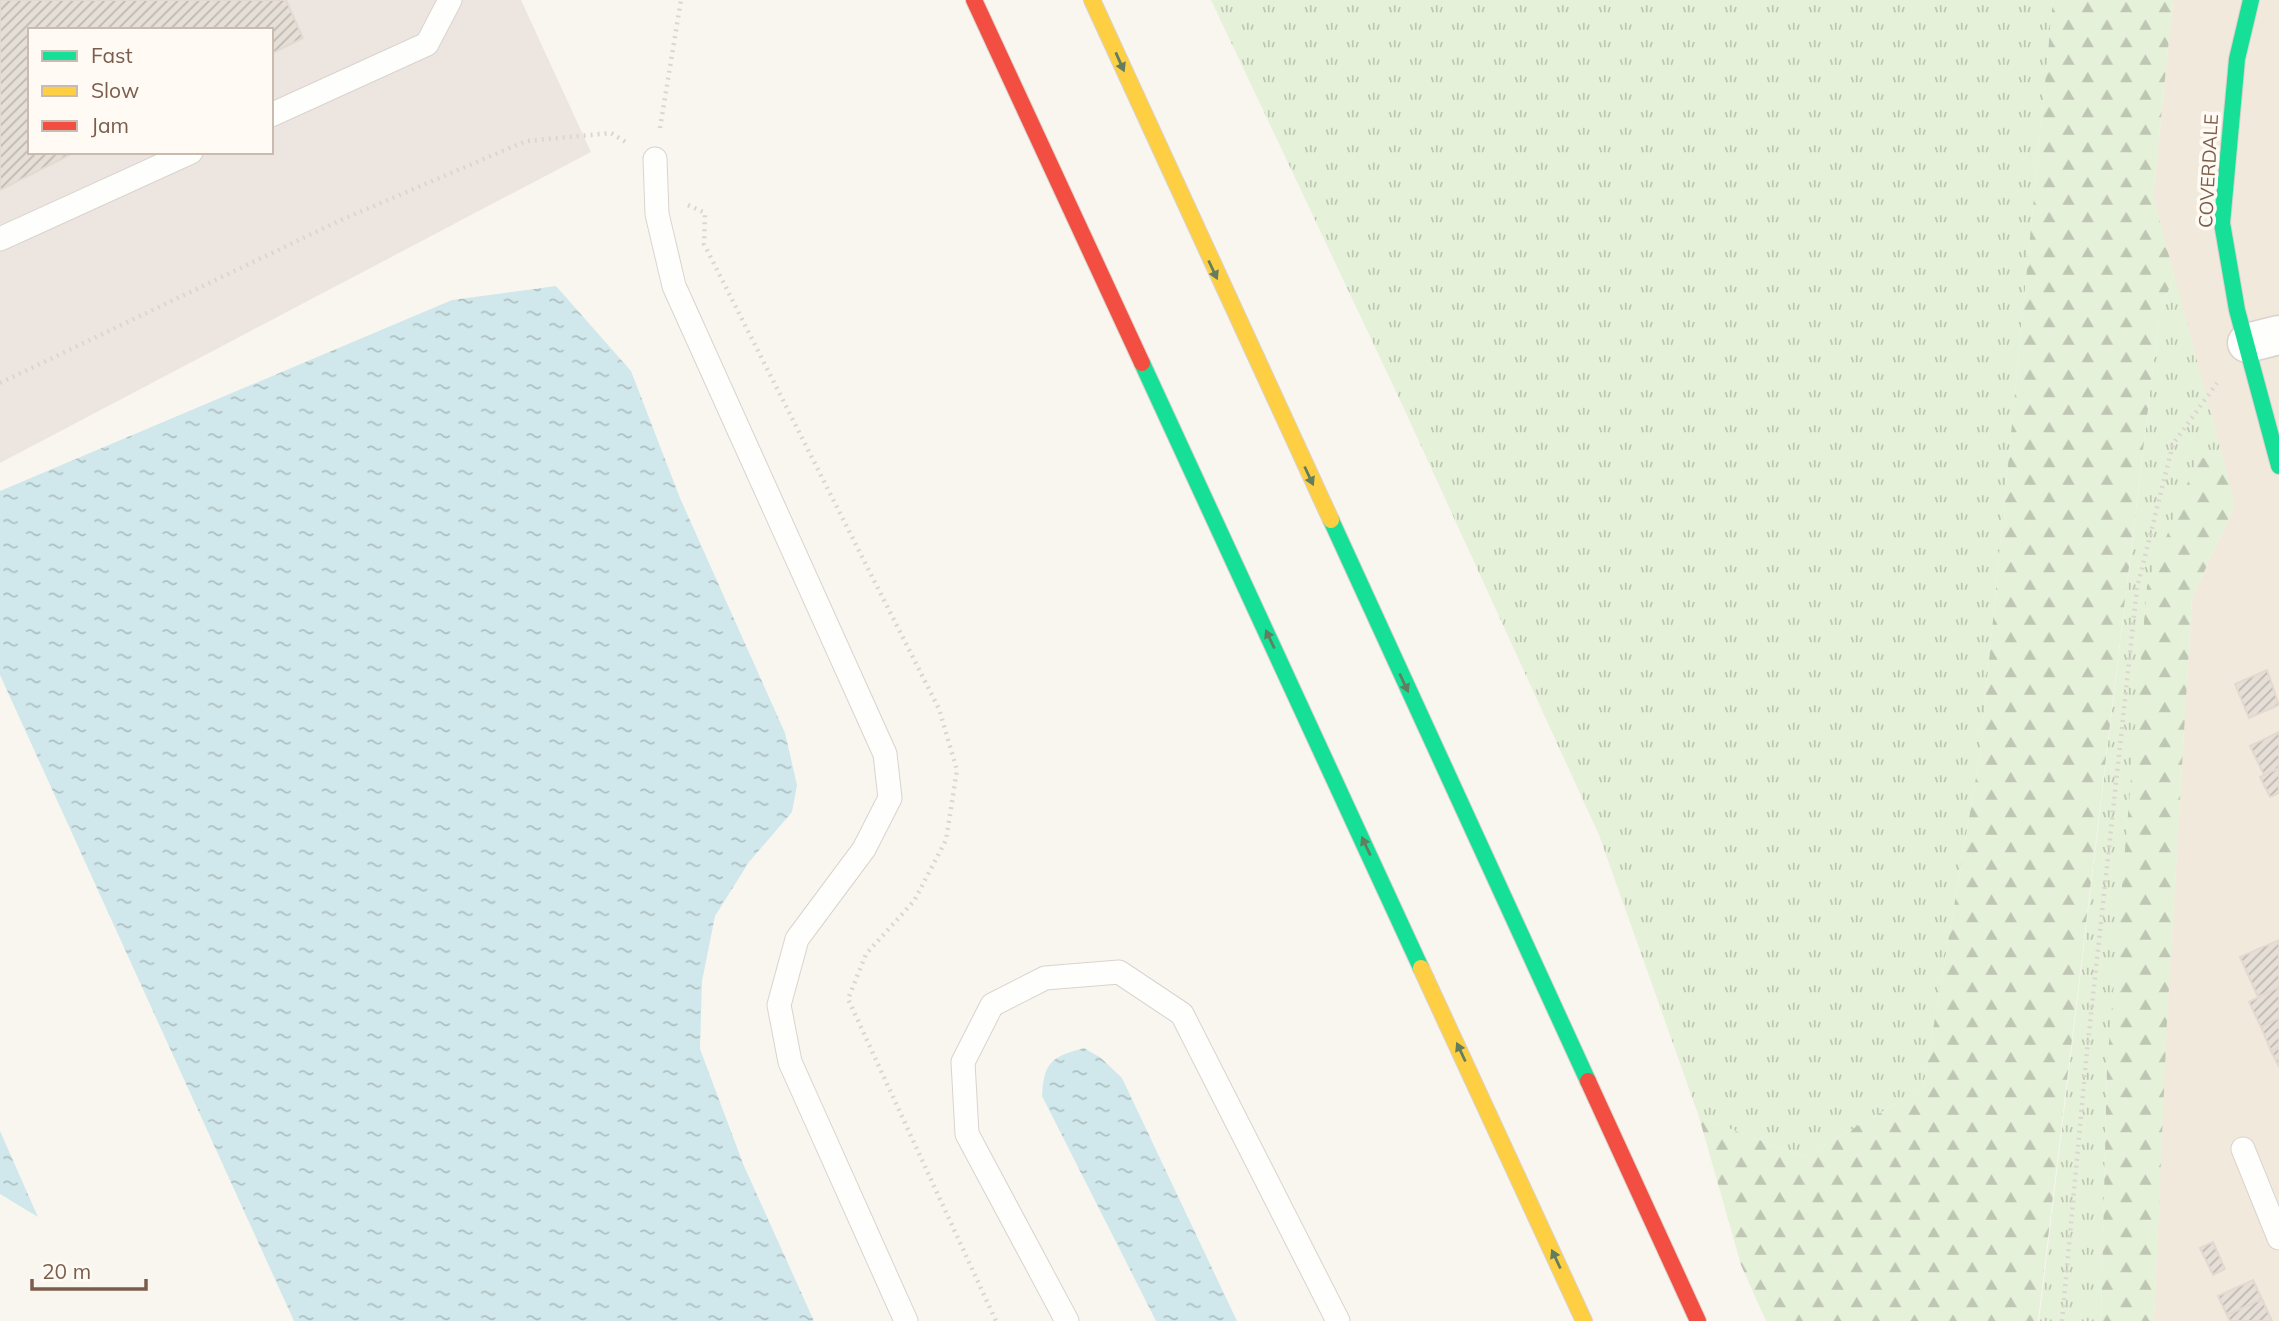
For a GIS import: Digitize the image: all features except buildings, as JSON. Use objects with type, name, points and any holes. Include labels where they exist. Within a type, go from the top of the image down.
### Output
[{"type":"main road","points":[[974,0],[1584,1321]]},
{"type":"main road","points":[[1092,0],[1698,1321]]},
{"type":"main road","name":"COVERDALE","points":[[2251,0],[2237,59],[2222,223],[2237,310],[2263,339],[2279,466]]},
{"type":"lane","points":[[273,114],[427,44],[450,0]]},
{"type":"lane","points":[[0,239],[187,154]]},
{"type":"lane","points":[[654,159],[657,214],[674,286],[885,754],[890,798],[864,849],[797,939],[779,1005],[790,1062],[906,1321]]},
{"type":"lane","points":[[1067,1321],[967,1134],[963,1062],[992,1005],[1045,978],[1119,972],[1182,1014],[1338,1321]]},
{"type":"lane","points":[[2243,1149],[2279,1238]]},
{"type":"path","points":[[0,383],[341,220],[526,141],[611,133],[654,159],[681,0]]},
{"type":"path","points":[[2062,1321],[2086,1061],[2137,588],[2173,444],[2263,339]]},
{"type":"shaded area","points":[[0,0],[521,0],[591,152],[0,463]]},
{"type":"shaded area","points":[[2173,0],[2279,0],[2279,1321],[2154,1321],[2165,1051],[2192,598],[2235,505],[2153,197]]},
{"type":"green space","points":[[1211,0],[2053,0],[1980,754],[1923,1088],[1804,1157],[1699,1117],[1599,835],[1400,400]]},
{"type":"green space","points":[[2053,0],[2173,0],[2153,197],[2174,274],[2159,318],[2038,1321],[1766,1321],[1741,1265],[1699,1117],[1804,1157],[1923,1088],[1980,754]]},
{"type":"green space","points":[[2174,274],[2222,455],[2197,460],[2107,1066],[2101,1321],[2039,1321],[2159,318]]},
{"type":"green space","points":[[2222,455],[2235,505],[2192,598],[2167,1021],[2154,1321],[2101,1321],[2107,1066],[2147,586],[2197,459]]},
{"type":"water","points":[[556,286],[631,371],[680,498],[785,733],[797,785],[792,812],[749,862],[715,916],[702,981],[700,1049],[744,1166],[814,1321],[294,1321],[0,675],[0,491],[452,300]]},
{"type":"water","points":[[1084,1048],[1101,1058],[1122,1078],[1237,1321],[1156,1321],[1042,1096],[1045,1075],[1051,1063]]},
{"type":"water","points":[[0,1131],[38,1217],[0,1194]]},
{"type":"traffic: fast","points":[[2251,0],[2237,59],[2222,223],[2237,310],[2279,466]]},
{"type":"traffic: fast","points":[[1142,363],[1421,968]]},
{"type":"traffic: fast","points":[[1331,520],[1588,1081]]},
{"type":"traffic: slow","points":[[1092,0],[1331,520]]},
{"type":"traffic: slow","points":[[1421,968],[1584,1321]]},
{"type":"traffic: jam","points":[[974,0],[1142,363]]},
{"type":"traffic: jam","points":[[1588,1081],[1698,1321]]}]
